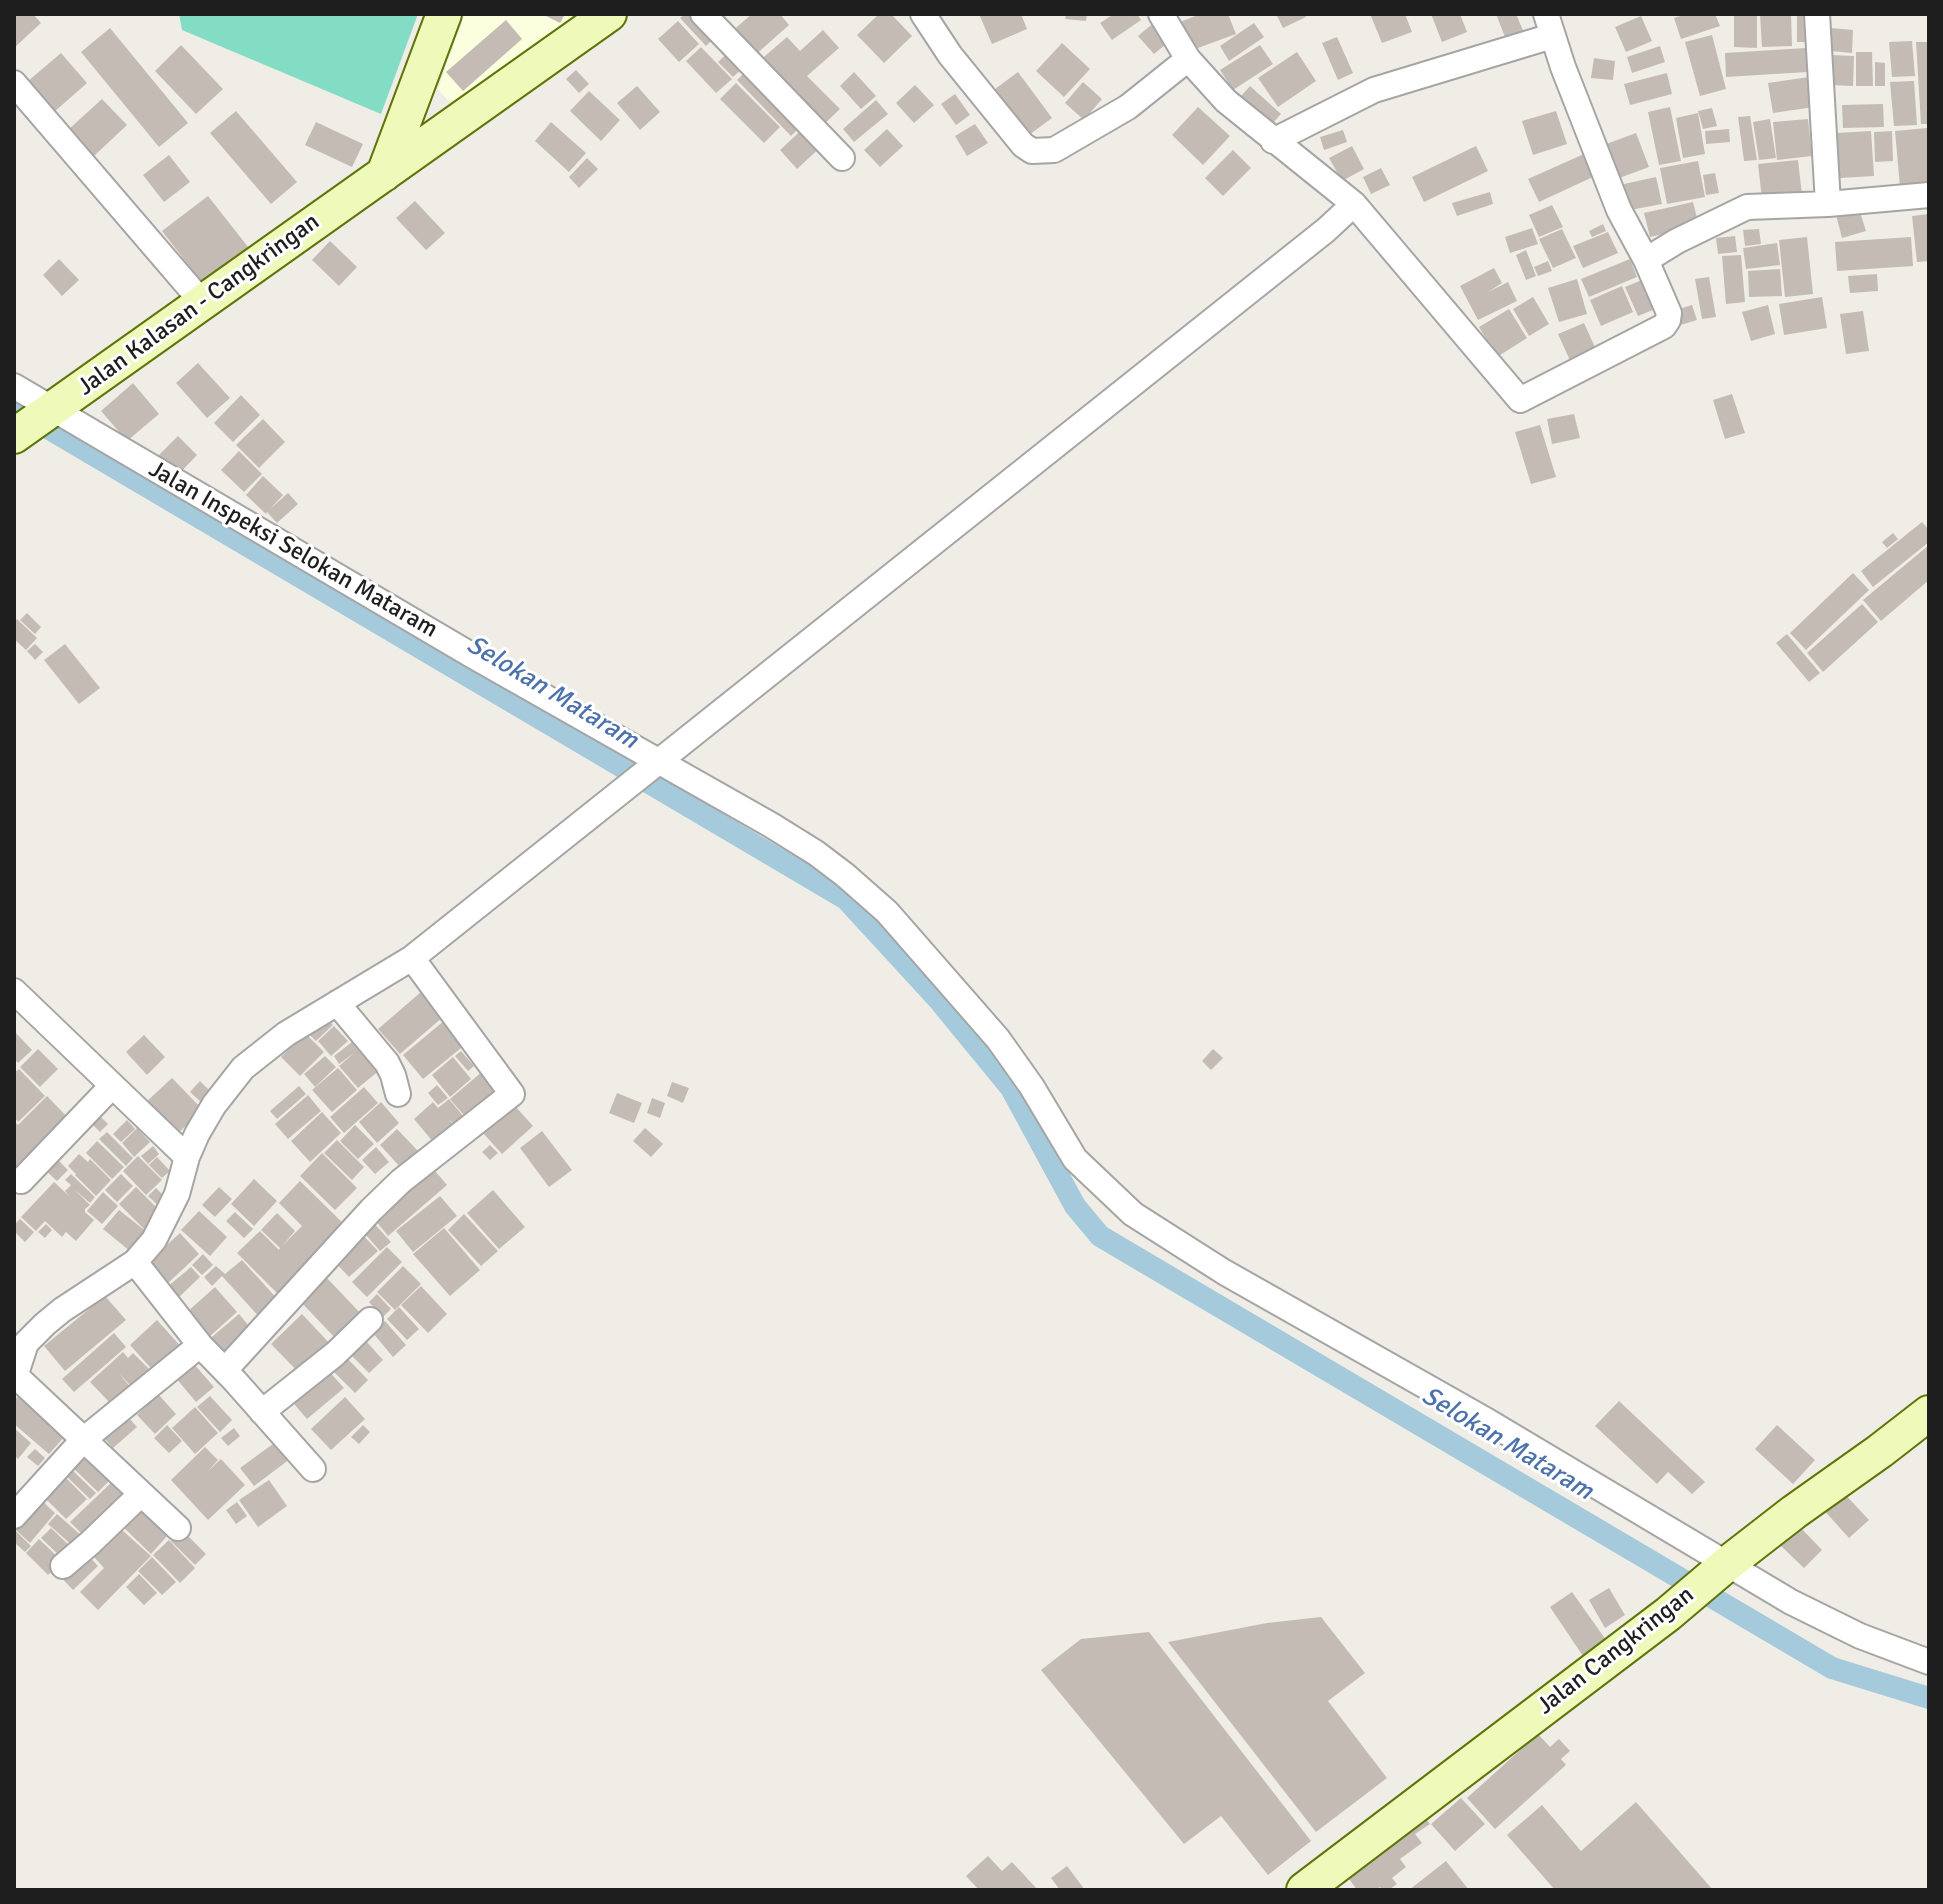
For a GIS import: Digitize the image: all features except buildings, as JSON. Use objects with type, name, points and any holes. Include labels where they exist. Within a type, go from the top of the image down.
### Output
[{"type":"main road","points":[[384,174],[444,14]]},
{"type":"main road","name":"Jalan Kalasan - Cangkringan","points":[[32,424],[609,14]]},
{"type":"main road","name":"Jalan Cangkringan","points":[[1304,1890],[1668,1614],[1794,1512],[1929,1413]]},
{"type":"street","points":[[703,14],[842,158]]},
{"type":"street","points":[[923,14],[950,55],[1023,145],[1032,151],[1054,150],[1128,107],[1188,59]]},
{"type":"street","points":[[1161,14],[1188,59],[1226,101],[1273,141],[1354,204],[1520,400],[1664,326],[1668,320],[1669,313],[1646,260],[1619,210],[1549,25],[1374,90],[1273,141]]},
{"type":"street","points":[[1817,14],[1828,204]]},
{"type":"street","points":[[14,83],[202,302]]},
{"type":"street","points":[[1646,260],[1677,241],[1747,207],[1929,195]]},
{"type":"street","points":[[178,1528],[15,1378],[20,1337],[135,1262],[154,1240],[177,1194],[197,1134],[214,1105],[243,1068],[286,1034],[412,958],[1313,240],[1354,204]]},
{"type":"street","name":"Jalan Inspeksi Selokan Mataram","points":[[14,386],[32,424],[473,656],[651,767],[771,825],[816,853],[887,912],[998,1039],[1032,1087],[1075,1159],[1133,1214],[1330,1334],[1489,1422],[1722,1568],[1860,1636],[1929,1662]]},
{"type":"street","points":[[225,1370],[401,1181],[512,1094],[412,958]]},
{"type":"street","points":[[14,991],[187,1157]]},
{"type":"street","points":[[337,1003],[387,1063],[398,1094]]},
{"type":"street","points":[[21,1181],[112,1086]]},
{"type":"street","points":[[135,1262],[200,1345],[313,1469]]},
{"type":"street","points":[[262,1412],[335,1354],[370,1320]]},
{"type":"street","points":[[14,1516],[83,1440],[200,1345]]},
{"type":"street","points":[[63,1566],[141,1494]]},
{"type":"shaded area","points":[[465,14],[588,14],[450,103],[438,89]]},
{"type":"green space","points":[[179,14],[418,14],[381,114],[182,30]]},
{"type":"waterway","name":"Selokan Mataram","points":[[14,408],[846,899],[938,999],[1011,1088],[1075,1206],[1100,1236],[1832,1668],[1929,1698]]}]
